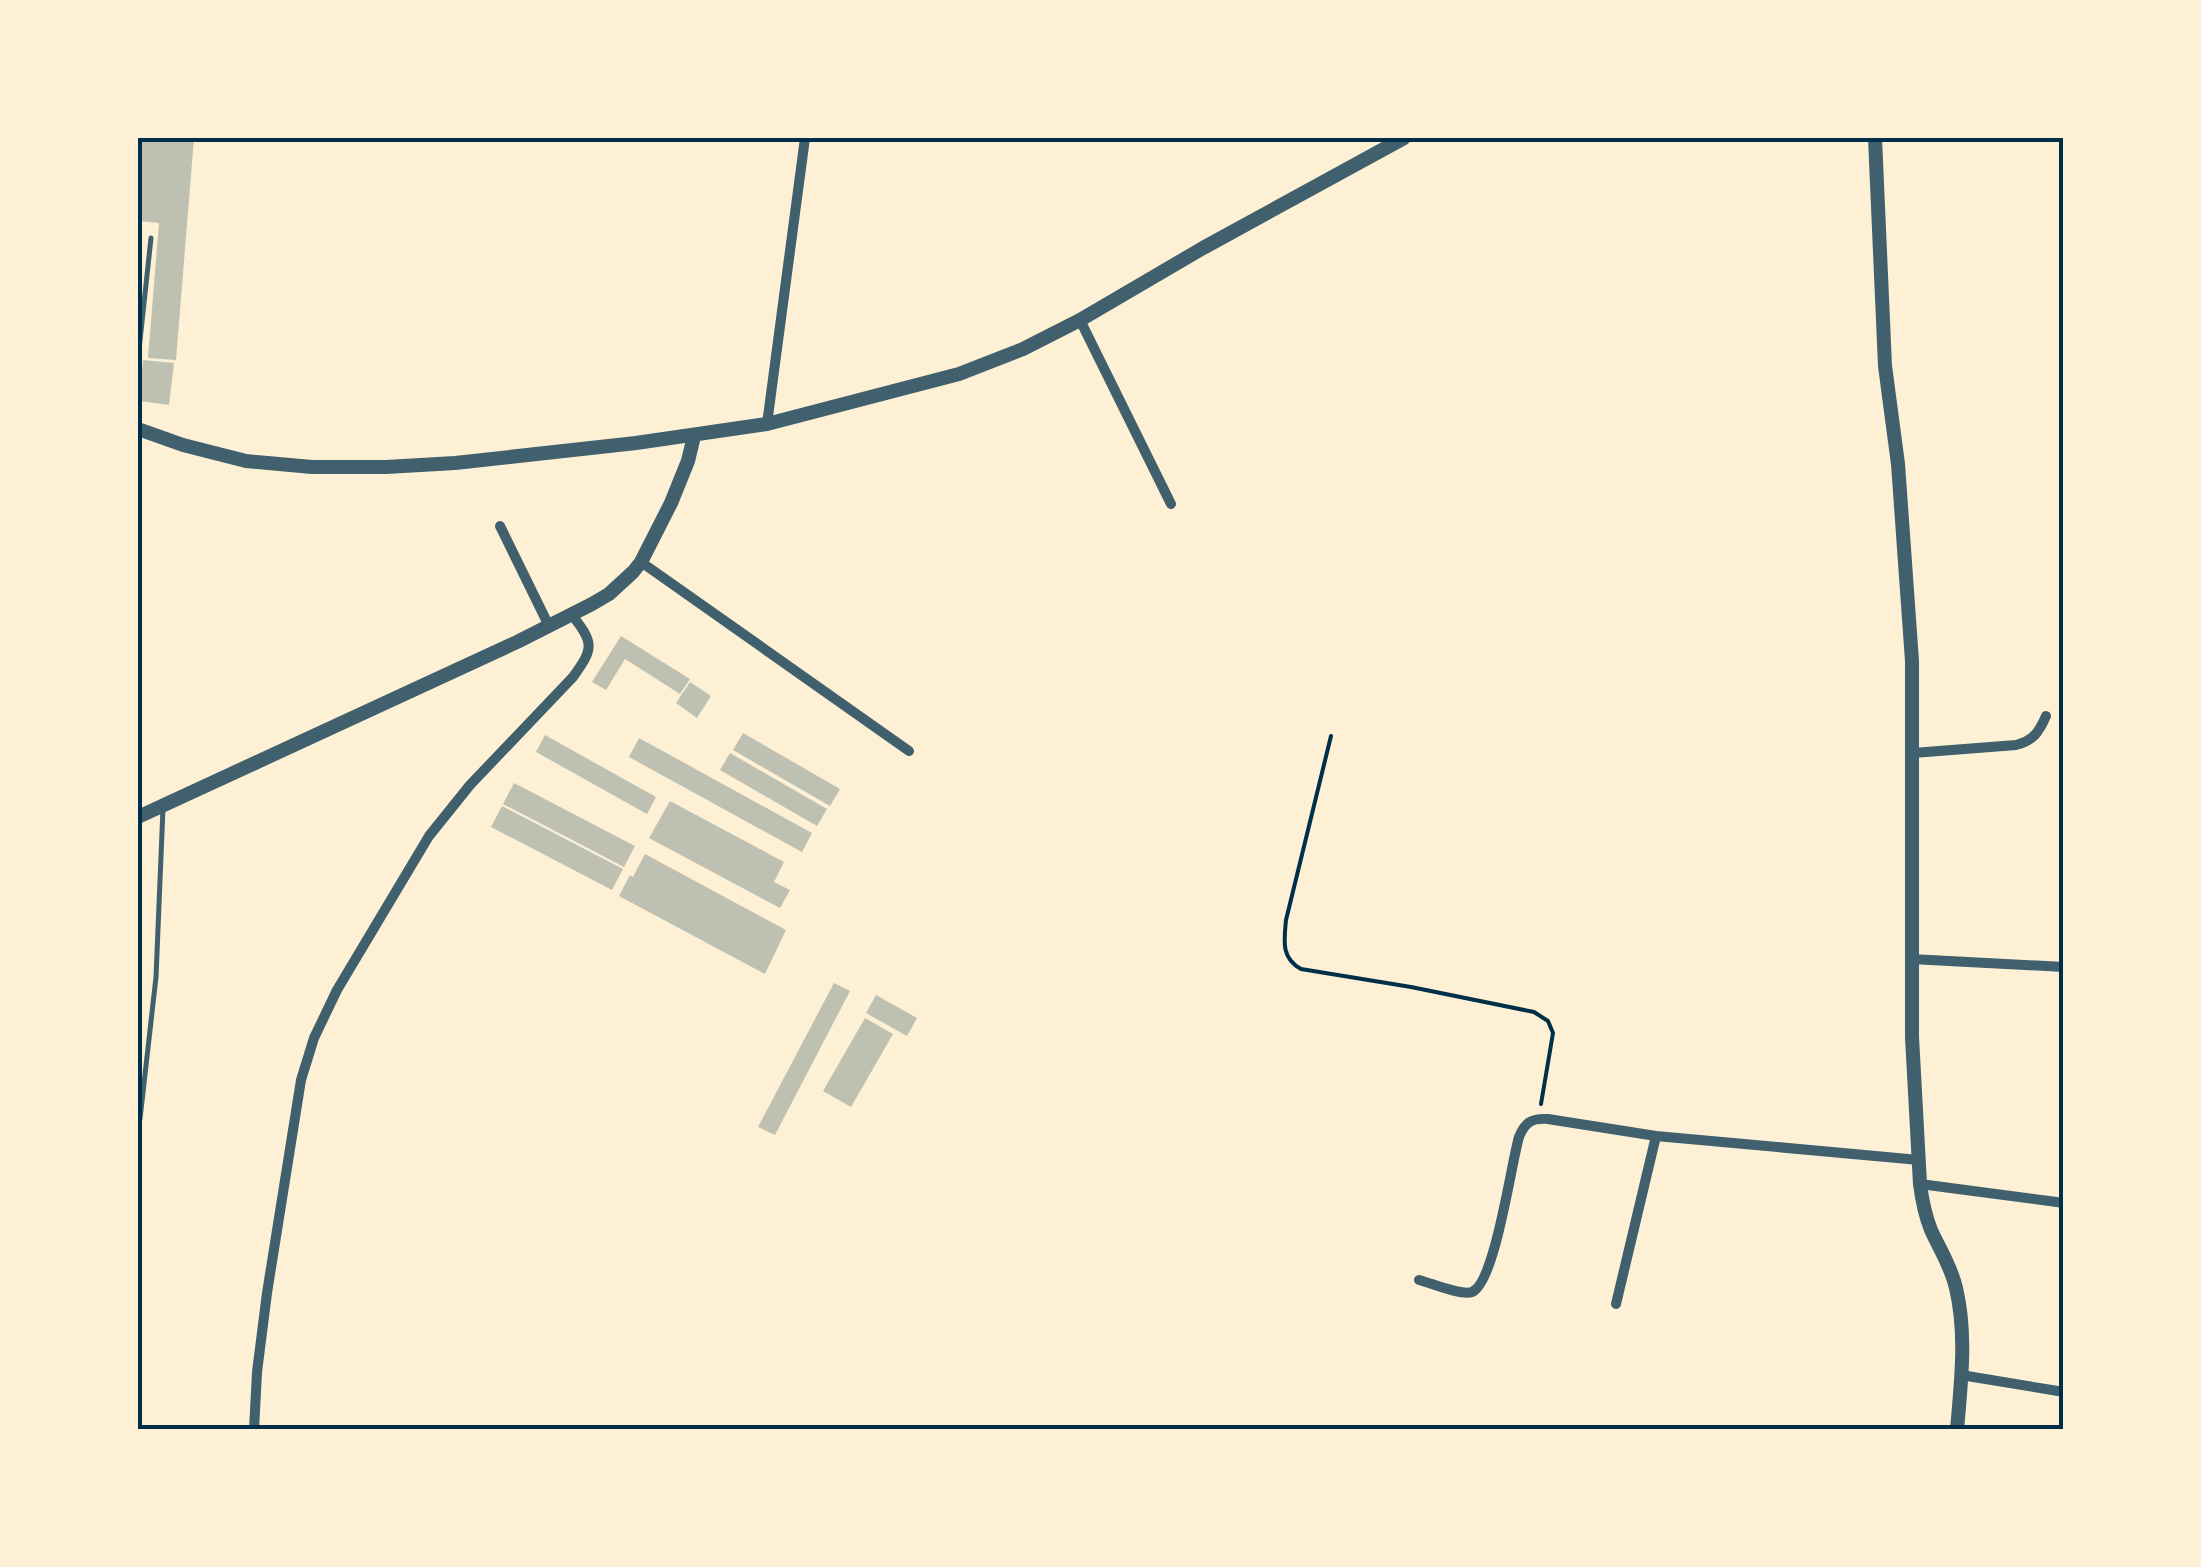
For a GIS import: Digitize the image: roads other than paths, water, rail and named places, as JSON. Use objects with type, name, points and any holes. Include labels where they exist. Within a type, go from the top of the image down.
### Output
[{"type":"street","points":[[767,424],[804,138]]},
{"type":"street","points":[[138,429],[246,460],[288,466],[386,467],[456,463],[767,424],[959,374],[1023,349],[1404,138]]},
{"type":"street","points":[[1874,138],[1885,366],[1898,464],[1912,661],[1912,1036],[1920,1184],[1932,1231],[1956,1286],[1964,1340],[1957,1430]]},
{"type":"street","points":[[1080,320],[1170,504]]},
{"type":"street","points":[[138,817],[550,626],[608,594],[641,562],[682,476],[694,436]]},
{"type":"street","points":[[500,526],[550,626]]},
{"type":"street","points":[[641,562],[909,752]]},
{"type":"street","points":[[254,1430],[270,1275],[299,1093],[314,1038],[337,990],[430,836],[586,658],[589,640],[572,615]]},
{"type":"street","points":[[1912,753],[2029,742],[2046,716]]},
{"type":"street","points":[[1912,959],[2064,967]]},
{"type":"street","points":[[1419,1280],[1464,1293],[1482,1284],[1519,1137],[1526,1123],[1541,1119],[1656,1136],[1920,1160]]},
{"type":"street","points":[[1616,1304],[1656,1136]]},
{"type":"street","points":[[1920,1184],[2064,1203]]},
{"type":"street","points":[[1961,1375],[2064,1392]]},
{"type":"lane","points":[[138,359],[151,238]]},
{"type":"lane","points":[[140,1119],[156,977],[163,806]]}]
